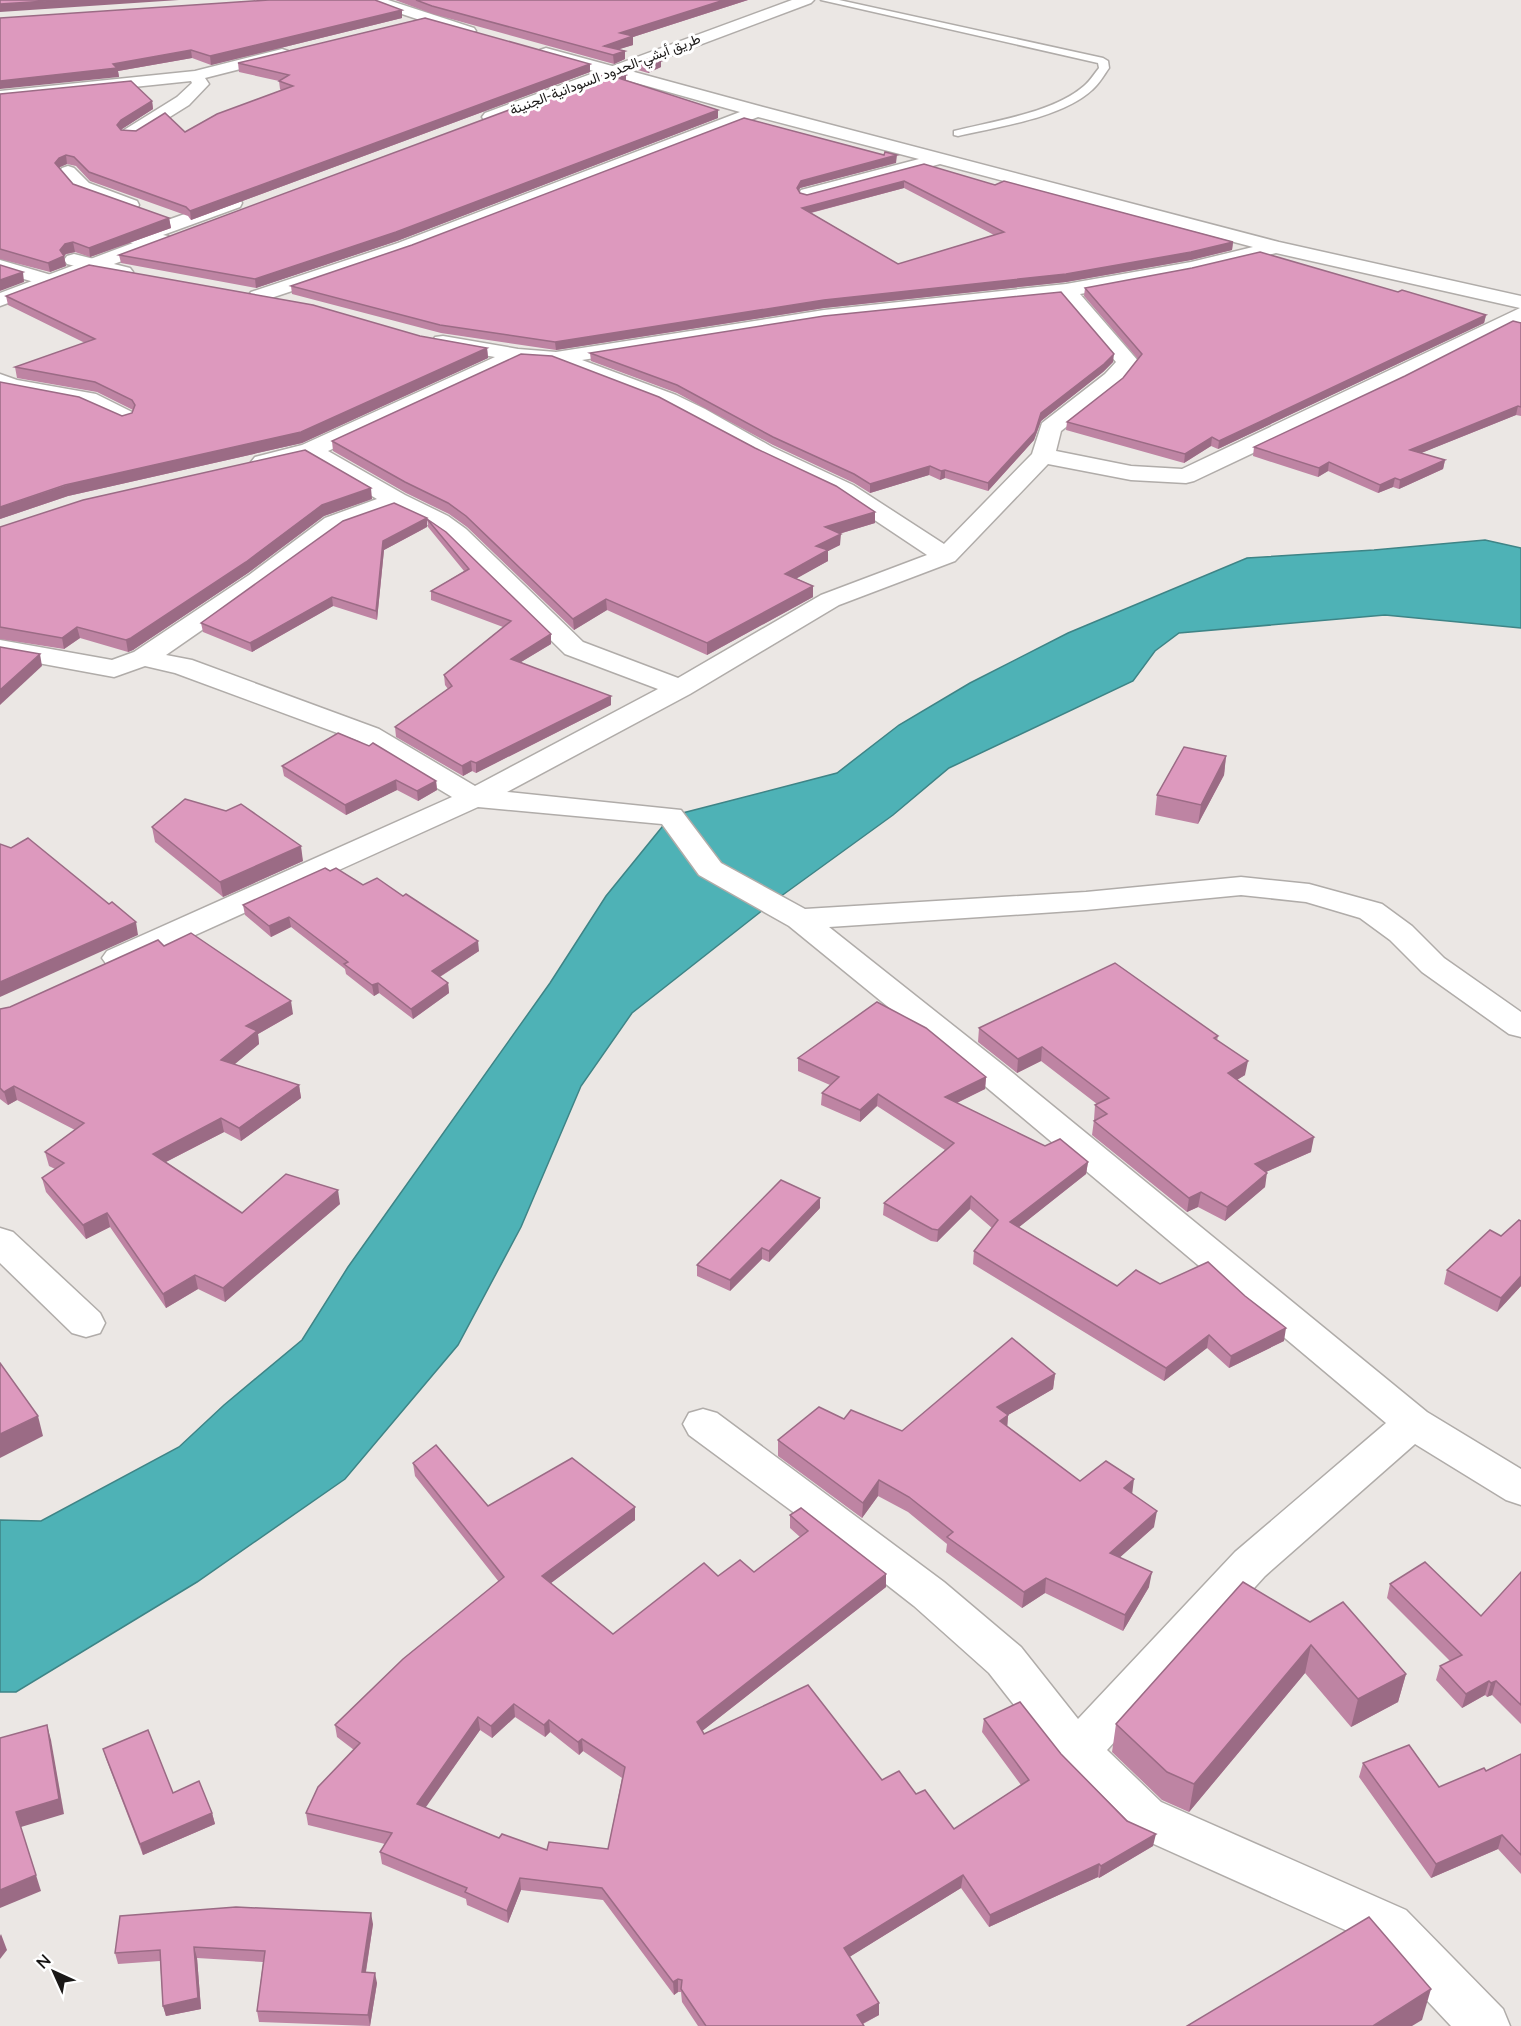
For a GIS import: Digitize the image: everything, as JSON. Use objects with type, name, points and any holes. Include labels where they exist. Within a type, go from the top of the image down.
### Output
[{"type":"main road","points":[[374,0],[426,19],[480,34]]},
{"type":"main road","points":[[692,36],[780,0]]},
{"type":"main road","name":"طريق أبشي-الحدود السودانية-الجنينة","points":[[474,119],[692,36],[806,0]]},
{"type":"main road","points":[[402,25],[426,19]]},
{"type":"main road","points":[[534,49],[757,111],[1277,247],[1521,302]]},
{"type":"main road","points":[[0,96],[195,76],[299,50]]},
{"type":"main road","points":[[130,134],[183,101],[201,84],[195,76]]},
{"type":"main road","points":[[258,296],[405,247],[757,111]]},
{"type":"main road","points":[[808,195],[941,159]]},
{"type":"main road","points":[[68,172],[82,187],[180,222]]},
{"type":"main road","points":[[0,300],[42,278],[248,203],[180,222],[82,263]]},
{"type":"main road","points":[[421,338],[518,356],[556,358],[824,316],[1066,290],[1191,268],[1277,247]]},
{"type":"main road","points":[[82,263],[146,276]]},
{"type":"main road","points":[[0,266],[42,278]]},
{"type":"main road","points":[[0,288],[42,278]]},
{"type":"main road","points":[[97,968],[474,798],[680,688],[830,600],[946,556],[1043,456],[1050,428],[1113,379],[1128,362],[1066,290]]},
{"type":"main road","points":[[236,292],[298,304]]},
{"type":"main road","points":[[1043,456],[1131,473],[1186,476],[1395,377],[1521,314]]},
{"type":"main road","points":[[237,468],[310,450],[518,356]]},
{"type":"main road","points":[[556,358],[668,400],[697,414],[764,452],[845,490],[946,556]]},
{"type":"main road","points":[[4,386],[88,399],[124,417]]},
{"type":"main road","points":[[310,450],[396,500],[439,521],[457,534],[574,648],[680,688]]},
{"type":"main road","points":[[0,648],[114,669],[143,658],[258,580],[334,523],[396,500]]},
{"type":"main road","points":[[143,658],[182,666],[369,735],[474,798],[671,816],[710,869],[772,902],[800,920],[991,1073],[1413,1423],[1521,1489]]},
{"type":"main road","points":[[800,920],[1086,901],[1241,886],[1309,893],[1371,911],[1401,933],[1433,965],[1521,1027]]},
{"type":"main road","points":[[0,1241],[86,1323]]},
{"type":"main road","points":[[1077,1751],[1250,1564],[1413,1423]]},
{"type":"main road","points":[[703,1424],[921,1588],[1005,1660],[1077,1751],[1144,1817],[1389,1926],[1485,2026]]},
{"type":"lane","points":[[826,0],[1104,61],[1104,68],[1087,89],[1065,101],[1027,115],[958,133]]},
{"type":"water","points":[[1485,540],[1521,548],[1521,628],[1385,615],[1179,633],[1155,651],[1133,681],[949,768],[893,815],[773,902],[632,1013],[581,1086],[521,1227],[458,1345],[345,1479],[197,1582],[16,1692],[0,1692],[0,1520],[41,1521],[179,1447],[224,1405],[302,1340],[348,1267],[550,983],[606,896],[671,816],[837,773],[899,725],[970,683],[1068,633],[1247,558]]},
{"type":"building","points":[[0,0],[62,0],[0,4]]},
{"type":"building","points":[[269,0],[375,0],[402,10],[210,56],[191,50],[113,64],[117,68],[0,81],[0,18]]},
{"type":"building","points":[[416,0],[724,0],[620,33],[633,36],[604,46],[625,51],[613,55]]},
{"type":"building","points":[[425,18],[590,64],[190,211],[186,207],[89,172],[74,157],[66,155],[55,163],[73,184],[169,218],[89,248],[73,242],[65,244],[60,250],[64,256],[48,263],[0,249],[0,94],[131,81],[152,101],[121,120],[117,125],[121,130],[136,131],[165,113],[185,132],[217,114],[293,86],[279,81],[289,75],[238,63]]},
{"type":"building","points":[[651,58],[661,61],[648,66],[637,63]]},
{"type":"building","points":[[614,71],[626,75],[618,78],[718,110],[396,232],[255,279],[119,255]]},
{"type":"building","points":[[744,118],[884,155],[885,152],[897,155],[801,181],[797,188],[800,193],[807,195],[924,164],[995,185],[1004,181],[1233,242],[1191,252],[1066,274],[824,300],[555,342],[440,325],[291,286],[412,245]],"holes":[[[904,181],[1004,232],[898,264],[802,208]]]},
{"type":"building","points":[[1260,252],[1486,315],[1219,441],[1212,437],[1185,454],[1067,422],[1123,378],[1142,354],[1085,288],[1192,268]]},
{"type":"building","points":[[0,265],[23,272],[0,280]]},
{"type":"building","points":[[89,265],[313,305],[420,336],[487,348],[301,432],[65,485],[0,507],[0,382],[79,397],[122,416],[132,413],[135,405],[132,400],[95,382],[15,367],[95,339],[6,296]]},
{"type":"building","points":[[1061,292],[1114,354],[1041,413],[1035,432],[988,483],[930,466],[870,484],[854,474],[773,437],[677,385],[590,353],[824,316]]},
{"type":"building","points":[[1513,321],[1521,323],[1521,407],[1518,406],[1410,450],[1445,460],[1400,480],[1395,478],[1380,485],[1329,462],[1319,468],[1254,447],[1405,376]]},
{"type":"building","points":[[521,354],[552,356],[659,397],[755,448],[836,486],[875,512],[825,527],[841,534],[816,546],[828,550],[785,574],[813,586],[707,643],[606,599],[573,619],[466,516],[448,503],[332,441]]},
{"type":"building","points":[[305,450],[371,488],[322,505],[246,562],[126,640],[77,627],[62,638],[0,627],[0,527],[83,500]]},
{"type":"building","points":[[394,503],[427,518],[383,541],[376,611],[332,597],[250,643],[201,623],[343,521]]},
{"type":"building","points":[[427,519],[446,532],[551,634],[511,659],[611,696],[476,763],[471,761],[462,766],[395,727],[452,686],[444,675],[511,621],[431,591],[469,569]]},
{"type":"building","points":[[0,647],[40,654],[0,690]]},
{"type":"building","points":[[338,733],[369,746],[373,743],[436,781],[417,791],[396,780],[345,805],[282,766]]},
{"type":"building","points":[[1184,747],[1226,756],[1201,805],[1157,795]]},
{"type":"building","points":[[185,799],[226,811],[241,804],[301,846],[220,882],[152,827]]},
{"type":"building","points":[[28,838],[109,904],[112,902],[136,922],[0,982],[0,844],[11,848]]},
{"type":"building","points":[[325,868],[330,871],[336,868],[363,885],[377,878],[478,941],[432,971],[448,983],[411,1009],[378,983],[372,985],[344,964],[348,962],[289,917],[269,926],[243,905]]},
{"type":"building","points":[[191,933],[291,1001],[246,1026],[257,1031],[221,1060],[299,1085],[239,1128],[221,1118],[153,1154],[242,1213],[286,1174],[338,1190],[223,1288],[195,1275],[163,1294],[107,1213],[83,1225],[42,1178],[64,1163],[45,1152],[84,1123],[14,1086],[4,1092],[0,1088],[0,1009],[10,1007],[158,940],[164,946]]},
{"type":"building","points":[[1115,963],[1218,1036],[1214,1038],[1248,1061],[1228,1073],[1314,1137],[1255,1164],[1267,1173],[1227,1207],[1201,1192],[1189,1198],[1094,1121],[1107,1114],[1095,1105],[1109,1098],[1042,1047],[1018,1059],[979,1028]]},
{"type":"building","points":[[877,1002],[926,1028],[986,1077],[945,1097],[1045,1146],[1060,1139],[1088,1162],[1010,1222],[1117,1286],[1136,1270],[1160,1284],[1208,1262],[1245,1296],[1286,1328],[1231,1356],[1209,1335],[1166,1368],[974,1251],[998,1220],[971,1196],[938,1230],[884,1203],[954,1143],[878,1094],[860,1110],[822,1093],[839,1077],[798,1058]]},
{"type":"building","points":[[781,1180],[820,1198],[769,1251],[762,1248],[730,1280],[697,1265]]},
{"type":"building","points":[[1519,1220],[1521,1221],[1521,1276],[1501,1298],[1447,1270],[1490,1230],[1501,1236]]},
{"type":"building","points":[[1012,1338],[1055,1374],[997,1407],[1008,1415],[1000,1421],[1080,1481],[1106,1461],[1134,1479],[1124,1488],[1157,1511],[1110,1553],[1152,1572],[1125,1615],[1046,1578],[1024,1592],[947,1537],[953,1532],[909,1497],[879,1480],[863,1503],[778,1440],[819,1407],[844,1419],[851,1410],[902,1431]]},
{"type":"building","points":[[0,1363],[38,1416],[0,1434]]},
{"type":"building","points":[[436,1445],[488,1506],[572,1458],[635,1507],[542,1576],[613,1634],[704,1563],[718,1576],[740,1560],[754,1572],[808,1531],[790,1515],[801,1508],[886,1574],[697,1722],[704,1734],[808,1685],[882,1780],[899,1771],[916,1794],[925,1790],[954,1829],[1029,1780],[984,1719],[1020,1702],[1061,1754],[1127,1821],[1156,1834],[1101,1866],[1099,1864],[990,1915],[963,1875],[844,1948],[879,2003],[857,2015],[864,2026],[706,2026],[681,1989],[682,1980],[678,1979],[673,1982],[602,1888],[520,1878],[507,1911],[465,1892],[467,1888],[380,1852],[392,1833],[306,1813],[318,1787],[360,1743],[335,1725],[403,1659],[504,1577],[413,1463]],"holes":[[[514,1704],[544,1725],[549,1720],[578,1742],[582,1739],[625,1767],[608,1849],[549,1842],[547,1850],[502,1834],[499,1838],[417,1804],[478,1717],[491,1726]]]},
{"type":"building","points":[[1425,1562],[1481,1616],[1521,1572],[1521,1705],[1496,1681],[1491,1683],[1489,1681],[1466,1694],[1440,1666],[1462,1655],[1390,1584]]},
{"type":"building","points":[[1243,1582],[1310,1622],[1343,1602],[1406,1674],[1358,1699],[1311,1645],[1194,1784],[1167,1772],[1116,1724]]},
{"type":"building","points":[[47,1725],[59,1799],[16,1812],[36,1875],[0,1890],[0,1738]]},
{"type":"building","points":[[148,1730],[173,1793],[199,1781],[212,1813],[140,1844],[103,1749]]},
{"type":"building","points":[[1409,1745],[1439,1787],[1484,1768],[1486,1771],[1521,1754],[1521,1855],[1502,1835],[1436,1864],[1363,1763]]},
{"type":"building","points":[[236,1907],[371,1913],[362,1972],[375,1973],[368,2015],[257,2011],[265,1951],[194,1947],[198,1998],[163,2006],[160,1950],[115,1953],[120,1916]]},
{"type":"building","points":[[1369,1917],[1431,1989],[1373,2026],[1187,2026]]}]
